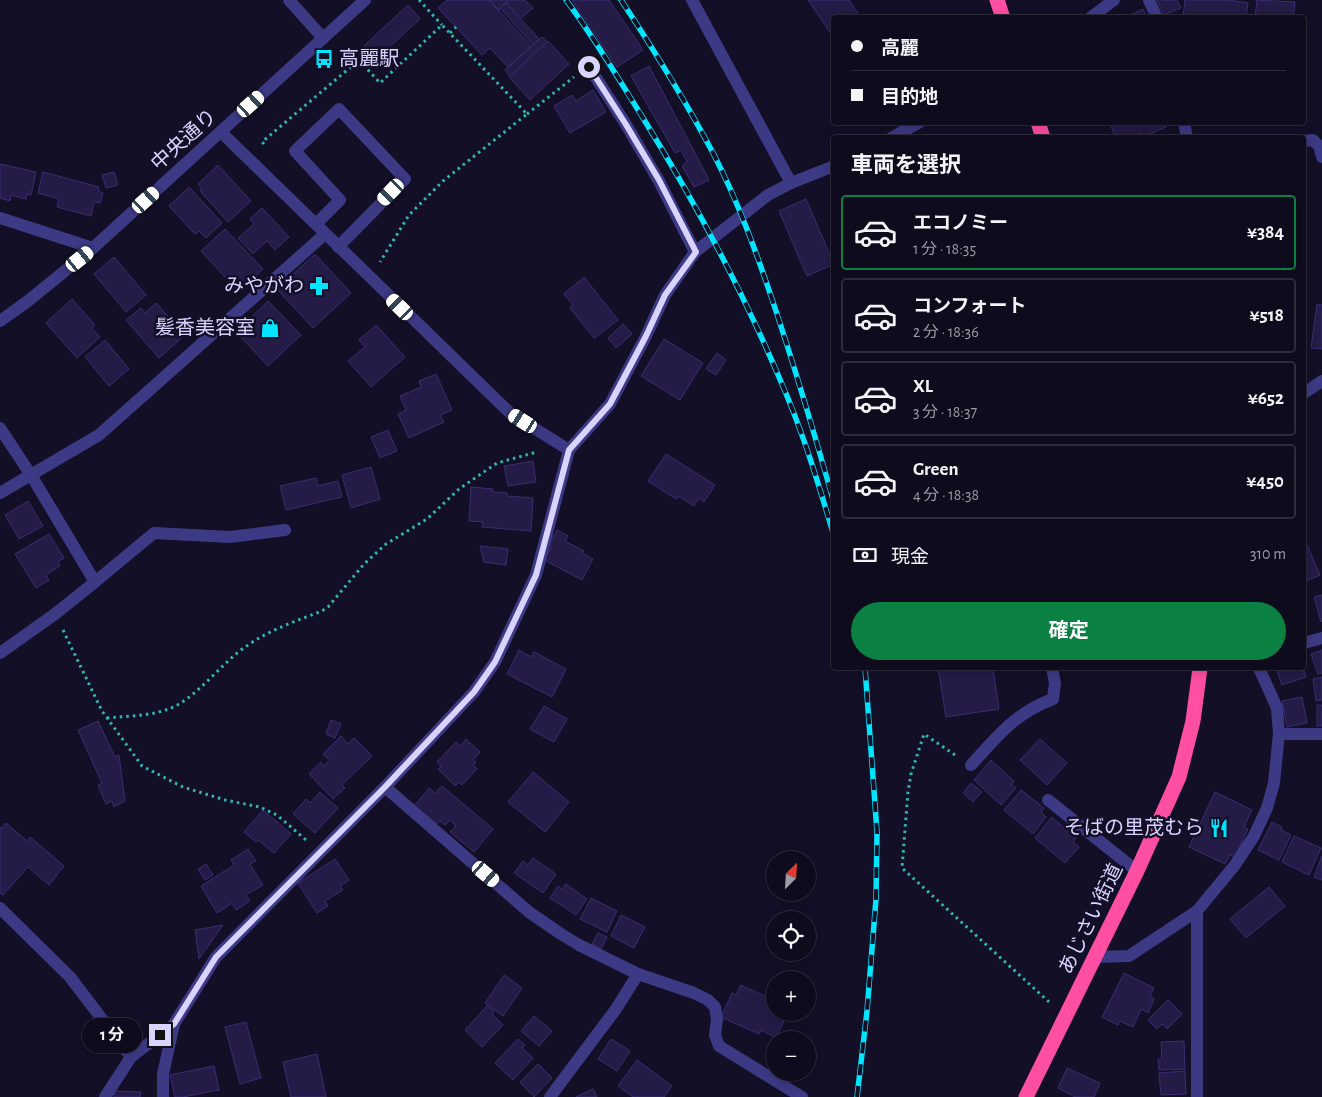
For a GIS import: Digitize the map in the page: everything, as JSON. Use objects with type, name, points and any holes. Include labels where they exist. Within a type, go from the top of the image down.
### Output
[{"type":"highway","points":[[997,0],[1002,15]]},
{"type":"highway","name":"あじさい街道","points":[[1026,1097],[1137,871],[1179,777],[1193,720],[1200,670]]},
{"type":"street","points":[[289,0],[323,38]]},
{"type":"street","name":"中央通り","points":[[0,321],[28,301],[93,248],[365,0]]},
{"type":"street","points":[[692,0],[791,183]]},
{"type":"street","points":[[1094,15],[1114,0]]},
{"type":"street","points":[[1149,0],[1156,15]]},
{"type":"street","points":[[589,67],[659,180],[696,252]]},
{"type":"street","points":[[316,224],[340,200],[295,151],[339,109],[405,178],[338,246]]},
{"type":"street","points":[[896,135],[915,125]]},
{"type":"street","points":[[221,132],[510,413],[565,448]]},
{"type":"street","points":[[1306,141],[1313,140],[1319,146],[1322,157]]},
{"type":"street","points":[[163,1097],[163,1074],[174,1024],[216,957],[385,787],[474,692],[495,662],[536,575],[565,448],[610,404],[646,336],[665,295],[696,252],[768,195],[791,183],[831,167]]},
{"type":"street","points":[[0,218],[93,248]]},
{"type":"street","points":[[0,493],[99,435],[325,234]]},
{"type":"street","points":[[1306,392],[1322,381]]},
{"type":"street","points":[[0,428],[95,582]]},
{"type":"street","points":[[0,653],[55,614],[154,534],[230,537],[285,530]]},
{"type":"street","points":[[1306,642],[1322,638]]},
{"type":"street","points":[[971,765],[1015,719],[1036,705],[1052,699],[1055,683],[1052,670]]},
{"type":"street","points":[[1094,957],[1129,956],[1197,911],[1235,866],[1254,836],[1267,808],[1274,783],[1279,734],[1277,708],[1260,670]]},
{"type":"street","points":[[1279,734],[1322,734]]},
{"type":"street","points":[[385,787],[529,912],[579,945],[638,974],[694,992],[708,1000],[714,1007],[717,1019],[715,1035],[718,1046],[802,1097]]},
{"type":"street","points":[[1048,800],[1137,871]]},
{"type":"street","points":[[0,908],[70,977],[131,1057]]},
{"type":"street","points":[[1197,911],[1197,1097]]},
{"type":"street","points":[[550,1097],[616,1008],[638,974]]},
{"type":"street","points":[[106,1097],[131,1057],[174,1024]]},
{"type":"path","points":[[420,0],[527,114]]},
{"type":"path","points":[[268,149],[262,142],[359,60],[380,83],[442,25]]},
{"type":"path","points":[[450,33],[456,27]]},
{"type":"path","points":[[380,262],[409,215],[443,181],[573,78]]},
{"type":"path","points":[[107,718],[172,708],[187,699],[245,647],[276,629],[328,607],[364,564],[386,544],[427,519],[459,488],[476,476],[498,463],[565,448]]},
{"type":"path","points":[[55,614],[102,711],[142,766],[183,787],[224,800],[260,807],[277,815],[320,852]]},
{"type":"path","points":[[971,765],[924,734],[908,792],[902,868],[1049,1002]]},
{"type":"building","points":[[447,0],[489,0],[531,46],[508,67],[490,48],[482,55],[438,8]]},
{"type":"building","points":[[489,0],[509,0],[499,10]]},
{"type":"building","points":[[509,0],[525,0],[533,8],[518,21],[503,5]]},
{"type":"building","points":[[572,0],[609,0],[643,50],[617,67]]},
{"type":"building","points":[[808,0],[849,0],[859,15],[831,15],[831,34]]},
{"type":"building","points":[[1157,0],[1177,0],[1181,8],[1164,15]]},
{"type":"building","points":[[1185,0],[1228,0],[1248,3],[1246,15],[1183,15]]},
{"type":"building","points":[[1257,0],[1295,2],[1293,15],[1255,15]]},
{"type":"building","points":[[506,3],[539,39],[533,45],[500,8]]},
{"type":"building","points":[[408,5],[420,19],[376,59],[364,46]]},
{"type":"building","points":[[1143,9],[1146,15],[1130,15]]},
{"type":"building","points":[[542,37],[547,42],[510,77],[505,70]]},
{"type":"building","points":[[548,41],[569,64],[530,100],[509,77]]},
{"type":"building","points":[[649,66],[709,180],[694,187],[682,166],[687,162],[681,150],[675,153],[631,76]]},
{"type":"building","points":[[593,90],[606,112],[570,133],[554,106],[572,95],[576,101]]},
{"type":"building","points":[[1110,125],[1165,125],[1166,127],[1148,135],[1142,135],[1141,133],[1138,135],[1115,135]]},
{"type":"building","points":[[0,164],[36,172],[31,195],[27,194],[26,199],[11,195],[10,201],[0,198]]},
{"type":"building","points":[[218,165],[251,201],[228,222],[200,191],[202,189],[198,184]]},
{"type":"building","points":[[43,172],[99,187],[98,191],[103,193],[100,203],[94,202],[91,216],[57,207],[59,199],[38,193]]},
{"type":"building","points":[[114,172],[118,185],[106,188],[102,175]]},
{"type":"building","points":[[189,187],[222,223],[206,238],[199,231],[195,234],[169,206]]},
{"type":"building","points":[[806,199],[831,257],[831,265],[807,276],[779,211]]},
{"type":"building","points":[[262,208],[289,237],[275,250],[267,241],[253,254],[238,238],[254,224],[250,219]]},
{"type":"building","points":[[225,229],[263,269],[239,292],[201,251]]},
{"type":"building","points":[[315,254],[351,293],[313,328],[277,289]]},
{"type":"building","points":[[114,257],[146,295],[126,312],[94,274]]},
{"type":"building","points":[[584,277],[618,320],[594,338],[570,308],[573,305],[564,294]]},
{"type":"building","points":[[72,299],[95,325],[92,328],[100,337],[77,358],[46,323]]},
{"type":"building","points":[[268,301],[301,335],[268,366],[236,332]]},
{"type":"building","points":[[156,303],[185,335],[159,358],[126,320],[141,308],[145,313]]},
{"type":"building","points":[[1317,304],[1322,305],[1322,349],[1311,348]]},
{"type":"building","points":[[623,324],[632,334],[616,348],[608,338]]},
{"type":"building","points":[[376,325],[405,357],[371,387],[348,361],[365,347],[359,340]]},
{"type":"building","points":[[664,339],[703,363],[680,400],[641,376]]},
{"type":"building","points":[[105,340],[129,369],[109,386],[85,357]]},
{"type":"building","points":[[717,353],[726,360],[716,375],[706,369]]},
{"type":"building","points":[[436,374],[452,410],[440,415],[444,422],[409,438],[398,414],[406,410],[400,396],[421,387],[419,381]]},
{"type":"building","points":[[388,430],[397,451],[380,458],[371,437]]},
{"type":"building","points":[[666,454],[715,485],[704,502],[699,498],[694,506],[678,496],[676,499],[648,481]]},
{"type":"building","points":[[533,461],[536,482],[508,486],[504,466]]},
{"type":"building","points":[[371,467],[380,499],[351,508],[342,475]]},
{"type":"building","points":[[316,478],[318,486],[338,481],[342,497],[286,510],[280,486]]},
{"type":"building","points":[[471,487],[493,489],[493,492],[507,493],[507,496],[533,498],[531,531],[482,527],[483,522],[469,521]]},
{"type":"building","points":[[28,501],[43,526],[19,539],[5,515]]},
{"type":"building","points":[[557,530],[568,536],[565,541],[584,551],[582,553],[593,559],[582,580],[544,560],[552,546],[549,545]]},
{"type":"building","points":[[49,534],[64,558],[58,562],[60,566],[46,575],[49,580],[36,588],[15,554]]},
{"type":"building","points":[[1306,543],[1320,575],[1306,581]]},
{"type":"building","points":[[480,546],[508,549],[506,565],[484,562]]},
{"type":"building","points":[[1322,595],[1322,621],[1321,622],[1314,597]]},
{"type":"building","points":[[519,650],[531,657],[534,652],[566,669],[552,697],[507,674]]},
{"type":"building","points":[[1322,650],[1322,673],[1318,674],[1311,654]]},
{"type":"building","points":[[938,670],[993,670],[999,709],[946,717]]},
{"type":"building","points":[[1277,670],[1304,670],[1306,677],[1282,685]]},
{"type":"building","points":[[1322,677],[1322,700],[1316,701],[1313,679]]},
{"type":"building","points":[[1302,697],[1307,723],[1287,727],[1282,701]]},
{"type":"building","points":[[1317,705],[1322,705],[1322,726],[1317,726]]},
{"type":"building","points":[[544,706],[567,719],[554,742],[530,729]]},
{"type":"building","points":[[331,720],[341,724],[335,738],[326,734]]},
{"type":"building","points":[[98,721],[115,757],[119,755],[125,801],[114,807],[112,801],[106,804],[98,785],[102,783],[78,730]]},
{"type":"building","points":[[341,736],[348,744],[354,738],[372,756],[342,785],[345,788],[333,799],[309,774],[321,762],[324,766],[329,760],[323,754]]},
{"type":"building","points":[[466,739],[480,752],[473,760],[476,762],[473,765],[477,769],[462,785],[459,782],[455,786],[438,769],[441,767],[437,762],[456,742],[460,746]]},
{"type":"building","points":[[1040,739],[1067,763],[1047,785],[1020,760]]},
{"type":"building","points":[[991,760],[1014,781],[1011,785],[1016,788],[1001,805],[974,780]]},
{"type":"building","points":[[533,772],[569,802],[545,832],[508,802]]},
{"type":"building","points":[[971,783],[982,792],[973,802],[963,793]]},
{"type":"building","points":[[442,786],[493,829],[474,852],[450,832],[456,826],[450,820],[445,825],[440,821],[436,825],[414,806],[429,788],[435,793]]},
{"type":"building","points":[[1021,790],[1044,808],[1041,812],[1046,817],[1033,834],[1004,810]]},
{"type":"building","points":[[320,792],[338,808],[315,833],[293,814],[306,799],[310,803]]},
{"type":"building","points":[[1215,792],[1252,810],[1244,827],[1248,829],[1235,857],[1230,855],[1225,864],[1189,847]]},
{"type":"building","points":[[263,810],[291,834],[274,853],[244,832]]},
{"type":"building","points":[[1052,817],[1076,838],[1073,842],[1079,847],[1065,863],[1035,838]]},
{"type":"building","points":[[1272,822],[1282,827],[1281,830],[1291,835],[1279,860],[1258,850]]},
{"type":"building","points":[[6,823],[27,841],[30,837],[64,866],[49,885],[28,867],[3,895],[0,893],[0,827],[2,828]]},
{"type":"building","points":[[1294,836],[1321,848],[1309,875],[1282,862]]},
{"type":"building","points":[[248,849],[256,861],[250,864],[263,885],[246,895],[250,901],[236,910],[232,903],[217,913],[201,886],[234,865],[231,860]]},
{"type":"building","points":[[1322,856],[1322,880],[1314,877]]},
{"type":"building","points":[[533,858],[556,874],[543,893],[514,873],[523,861],[528,865]]},
{"type":"building","points":[[335,859],[349,880],[340,886],[343,890],[325,901],[328,906],[317,913],[298,883]]},
{"type":"building","points":[[206,864],[213,875],[205,880],[198,869]]},
{"type":"building","points":[[566,884],[587,899],[576,915],[550,898],[558,886],[562,889]]},
{"type":"building","points":[[1269,887],[1285,906],[1246,938],[1230,919]]},
{"type":"building","points":[[591,898],[617,911],[607,932],[580,919]]},
{"type":"building","points":[[621,915],[645,927],[634,948],[611,936]]},
{"type":"building","points":[[223,925],[199,959],[195,930]]},
{"type":"building","points":[[598,933],[607,937],[601,949],[592,944]]},
{"type":"building","points":[[1124,973],[1154,988],[1150,996],[1154,999],[1148,1013],[1141,1009],[1133,1027],[1120,1021],[1118,1025],[1102,1017]]},
{"type":"building","points":[[504,975],[522,988],[503,1016],[485,1003]]},
{"type":"building","points":[[741,985],[766,997],[766,1021],[784,1021],[779,1031],[766,1031],[766,1033],[761,1030],[759,1034],[721,1017],[732,993],[736,995]]},
{"type":"building","points":[[1168,1000],[1182,1014],[1167,1029],[1162,1024],[1157,1029],[1148,1020]]},
{"type":"building","points":[[488,1005],[494,1012],[492,1014],[503,1025],[482,1047],[465,1030]]},
{"type":"building","points":[[534,1016],[552,1031],[539,1046],[521,1031]]},
{"type":"building","points":[[246,1022],[261,1078],[240,1084],[225,1027]]},
{"type":"building","points":[[518,1039],[525,1045],[522,1048],[533,1058],[513,1080],[495,1063]]},
{"type":"building","points":[[611,1039],[630,1051],[617,1071],[598,1059]]},
{"type":"building","points":[[1184,1041],[1185,1069],[1159,1070],[1158,1059],[1162,1059],[1161,1042]]},
{"type":"building","points":[[317,1054],[326,1097],[291,1097],[283,1062]]},
{"type":"building","points":[[637,1060],[672,1086],[664,1097],[633,1097],[618,1086]]},
{"type":"building","points":[[538,1064],[552,1078],[534,1097],[520,1082]]},
{"type":"building","points":[[214,1066],[219,1090],[175,1097],[170,1075]]},
{"type":"building","points":[[1067,1068],[1100,1083],[1094,1097],[1075,1097],[1058,1088]]},
{"type":"building","points":[[1185,1071],[1186,1094],[1161,1095],[1159,1073]]},
{"type":"building","points":[[593,1089],[597,1097],[576,1097]]},
{"type":"building","points":[[115,1091],[141,1092],[140,1097],[114,1097]]},
{"type":"railway","points":[[566,0],[606,58],[663,152],[721,254],[772,360],[794,413],[831,526]]},
{"type":"railway","points":[[621,0],[657,56],[713,153],[740,211],[784,335],[831,493]]},
{"type":"railway","points":[[857,1097],[867,1011],[876,899],[877,832],[865,670]]},
{"type":"place","name":"高麗駅","points":[[324,59]]},
{"type":"place","name":"みやがわ","points":[[319,286]]},
{"type":"place","name":"髪香美容室","points":[[270,328]]},
{"type":"place","name":"そばの里茂むら","points":[[1219,828]]},
{"type":"route","points":[[160,1035],[174,1024],[216,957],[385,787],[474,692],[495,662],[536,575],[569,450],[610,404],[646,336],[665,295],[696,252],[659,180],[589,67]]}]
